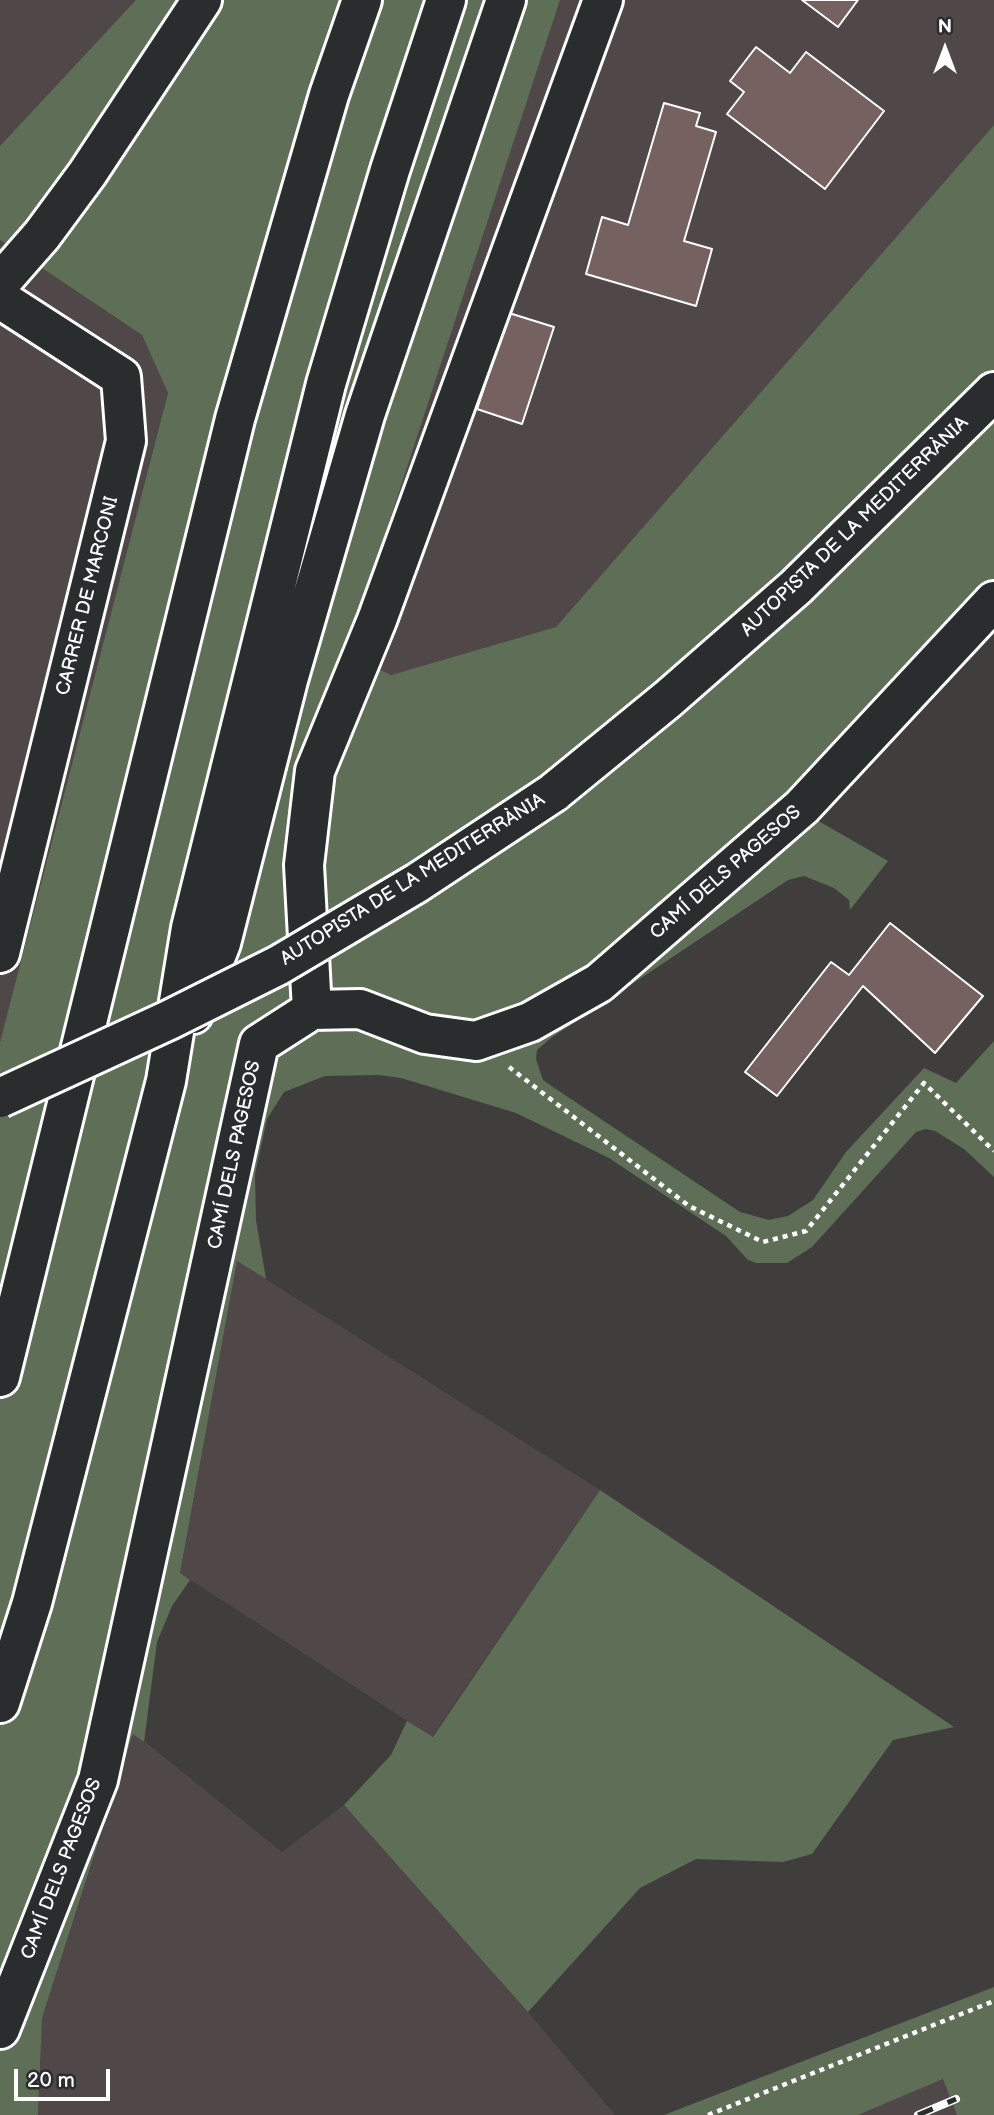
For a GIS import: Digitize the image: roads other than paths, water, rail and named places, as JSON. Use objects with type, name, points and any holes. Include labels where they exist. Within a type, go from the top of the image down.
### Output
[{"type":"main road","points":[[0,283],[42,235],[149,83],[202,0]]},
{"type":"main road","points":[[0,1377],[235,419],[329,95],[362,0]]},
{"type":"main road","points":[[0,1703],[32,1603],[166,1081],[191,928],[326,384],[390,170],[446,0]]},
{"type":"main road","points":[[166,1081],[221,943],[288,680],[365,415],[506,0]]},
{"type":"main road","points":[[312,1010],[304,865],[315,771],[377,620],[603,0]]},
{"type":"main road","name":"CARRER DE MARCONI","points":[[0,299],[121,377],[126,441],[0,953]]},
{"type":"main road","name":"AUTOPISTA DE LA MEDITERRÀNIA","points":[[0,1098],[169,1020],[279,965],[417,883],[552,793],[668,699],[796,587],[994,392]]},
{"type":"main road","name":"CAMÍ DELS PAGESOS","points":[[0,2029],[98,1780],[259,1044],[312,1010],[360,1009],[425,1034],[476,1041],[530,1022],[600,983],[802,807],[994,601]]},
{"type":"railway","points":[[918,2115],[956,2099]]}]
